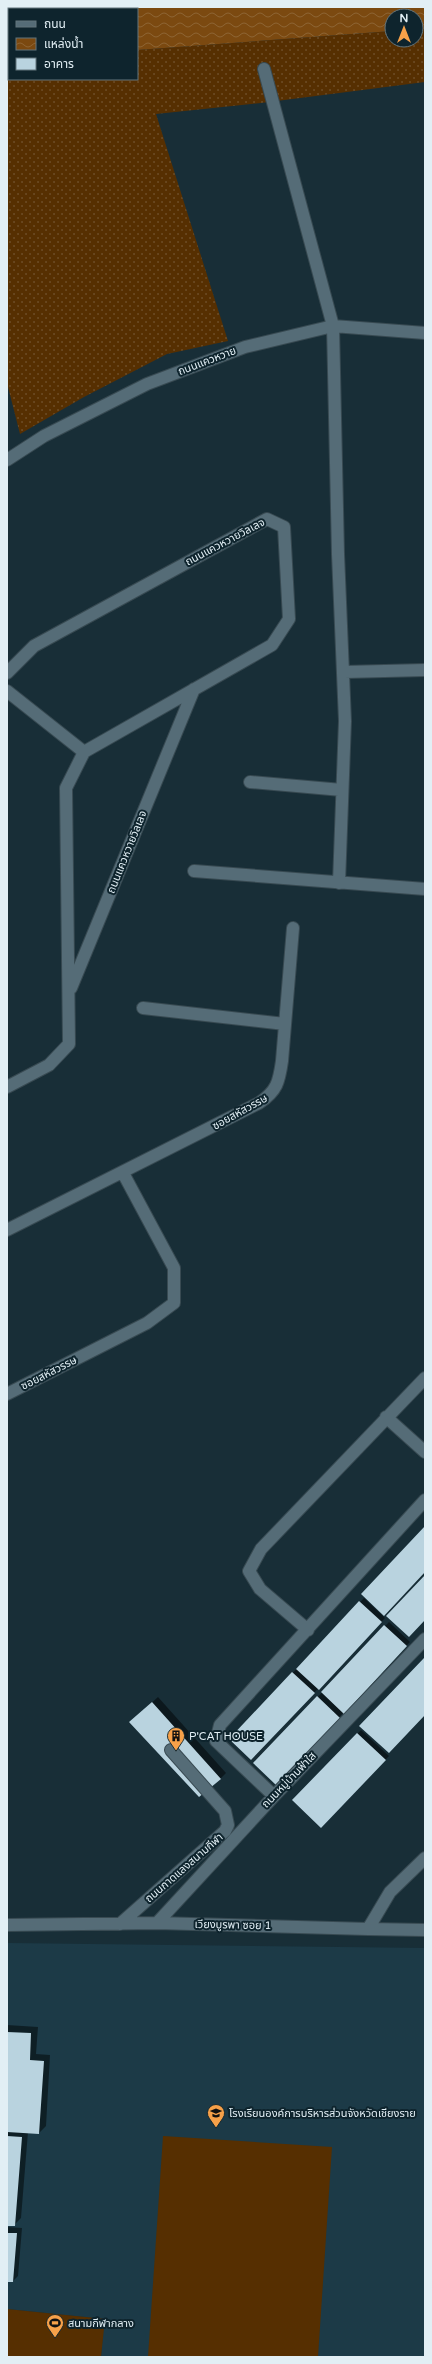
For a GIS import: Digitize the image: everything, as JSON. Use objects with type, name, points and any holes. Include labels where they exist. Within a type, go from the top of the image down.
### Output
[{"type":"street","points":[[264,69],[333,326],[338,554],[345,721],[339,883]]},
{"type":"street","name":"ถนนแควหวาย","points":[[7,460],[44,436],[147,384],[245,347],[333,326],[425,333]]},
{"type":"street","name":"ถนนแควหวายวิลเลจ","points":[[7,673],[34,646],[267,519],[284,527],[289,619],[272,645],[84,752],[66,788],[69,1044],[49,1065],[7,1087]]},
{"type":"street","points":[[344,672],[425,670]]},
{"type":"street","name":"ถนนแควหวายวิลเลจ","points":[[69,992],[194,689]]},
{"type":"street","points":[[7,691],[84,752]]},
{"type":"street","points":[[250,782],[342,790]]},
{"type":"street","points":[[194,870],[425,889]]},
{"type":"street","name":"ซอยสหัสวรรษ","points":[[7,1230],[123,1173],[259,1103],[272,1094],[279,1080],[293,928]]},
{"type":"street","points":[[143,1008],[285,1024]]},
{"type":"street","name":"ซอยสหัสวรรษ","points":[[7,1394],[147,1323],[174,1303],[174,1268],[123,1173]]},
{"type":"street","points":[[308,1630],[260,1589],[249,1571],[261,1549],[425,1378]]},
{"type":"street","points":[[386,1417],[425,1452]]},
{"type":"street","points":[[274,1796],[216,1741],[220,1725],[423,1506]]},
{"type":"street","name":"ถนนหมู่บ้านฟ้าใส","points":[[157,1923],[274,1796],[425,1639]]},
{"type":"street","name":"ถนนกาดแลงสนามกีฬา","points":[[120,1924],[225,1831],[228,1826],[225,1811],[171,1750]]},
{"type":"street","points":[[368,1929],[390,1892],[425,1858]]},
{"type":"street","name":"เวียงบูรพา ซอย 1","points":[[7,1925],[157,1923],[425,1930]]},
{"type":"shaded area","points":[[425,29],[425,82],[261,103],[156,114],[228,341],[167,354],[84,397],[20,434],[7,383],[7,60],[8,80],[138,80],[138,50],[384,32],[384,48],[424,48]]},
{"type":"shaded area","name":"โรงเรียนองค์การบริหารส่วนจังหวัดเชียงราย","points":[[7,1943],[425,1948],[425,2357],[101,2357],[104,2319],[7,2309]]},
{"type":"shaded area","points":[[163,2136],[332,2147],[318,2357],[148,2357]]},
{"type":"shaded area","name":"สนามกีฬากลาง","points":[[7,2309],[105,2319],[101,2357],[7,2357]]},
{"type":"water","points":[[7,7],[425,7],[425,29],[424,8],[384,8],[384,32],[138,50],[138,8],[8,8],[8,60]]},
{"type":"building","points":[[425,1526],[425,1572],[384,1616],[361,1594]]},
{"type":"building","points":[[425,1575],[425,1620],[409,1637],[386,1616]]},
{"type":"building","points":[[359,1601],[382,1622],[319,1690],[296,1669]]},
{"type":"building","points":[[384,1625],[407,1646],[344,1714],[321,1692]]},
{"type":"building","points":[[424,1658],[425,1715],[389,1753],[359,1726]]},
{"type":"building","points":[[292,1672],[315,1693],[251,1760],[229,1739]]},
{"type":"building","points":[[317,1696],[340,1718],[276,1785],[253,1763]]},
{"type":"building","name":"P'CAT HOUSE","points":[[152,1702],[221,1779],[199,1797],[129,1722]]},
{"type":"building","points":[[357,1733],[386,1760],[321,1828],[292,1800]]},
{"type":"building","points":[[7,2032],[31,2033],[30,2060],[44,2061],[39,2134],[7,2132]]},
{"type":"building","points":[[7,2136],[22,2137],[15,2226],[7,2226]]},
{"type":"building","points":[[7,2233],[17,2233],[13,2282],[7,2282]]},
{"type":"place","name":"P'CAT HOUSE","points":[[176,1751]]},
{"type":"place","name":"โรงเรียนองค์การบริหารส่วนจังหวัดเชียงราย","points":[[216,2128]]},
{"type":"place","name":"สนามกีฬากลาง","points":[[55,2338]]}]
